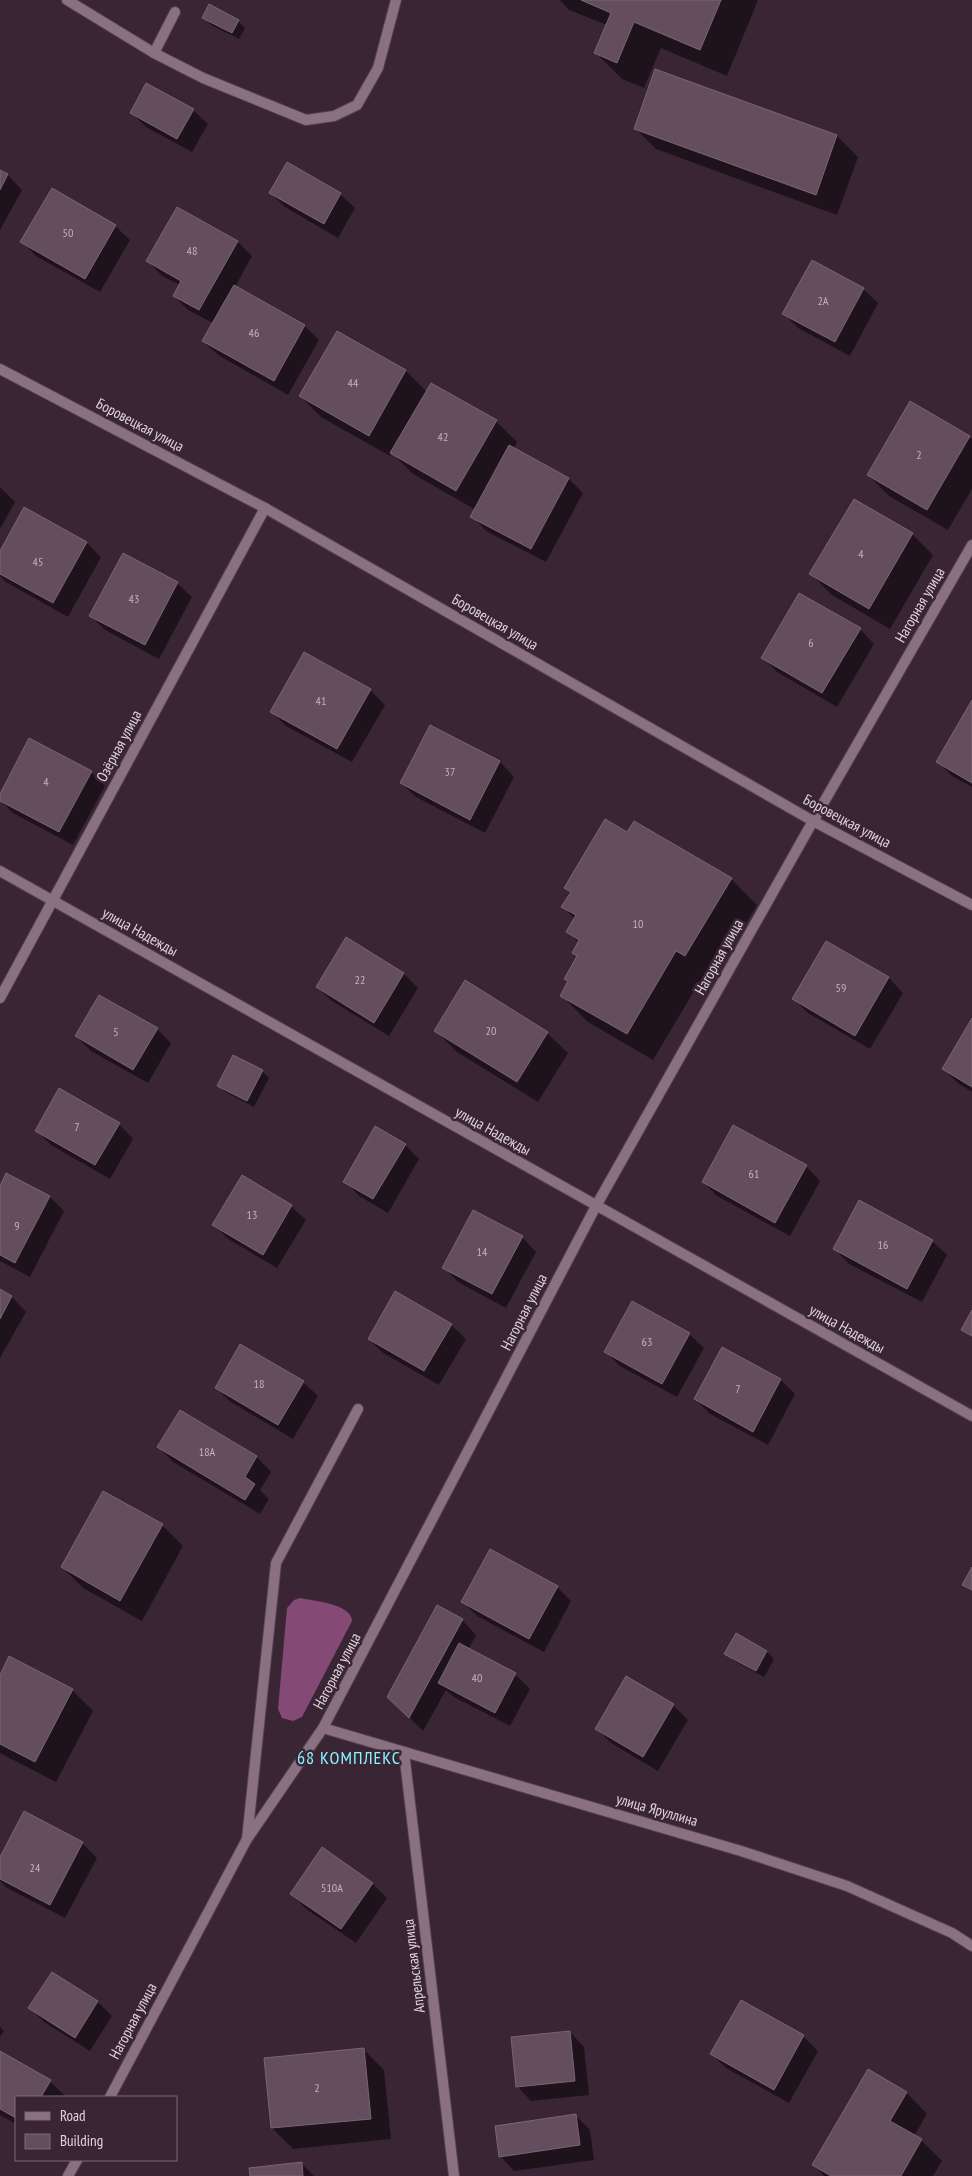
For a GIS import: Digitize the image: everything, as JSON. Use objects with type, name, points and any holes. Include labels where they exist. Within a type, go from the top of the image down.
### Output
[{"type":"street","points":[[67,0],[154,53],[203,78],[306,120],[334,116],[357,105],[378,68],[396,0]]},
{"type":"street","points":[[154,53],[175,12]]},
{"type":"street","name":"Боровецкая улица","points":[[0,369],[265,508],[813,821],[972,905]]},
{"type":"street","name":"Озёрная улица","points":[[0,998],[265,508]]},
{"type":"street","name":"Нагорная улица","points":[[111,2096],[247,1839],[323,1728],[596,1206],[813,821],[972,545]]},
{"type":"street","name":"улица Надежды","points":[[0,871],[972,1416]]},
{"type":"street","points":[[247,1839],[276,1563],[358,1409]]},
{"type":"street","name":"улица Яруллина","points":[[323,1728],[741,1851],[847,1886],[952,1933],[972,1946]]},
{"type":"street","name":"Апрельская улица","points":[[404,1752],[454,2176]]},
{"type":"street","points":[[68,2176],[76,2161]]},
{"type":"shaded area","points":[[300,1598],[339,1607],[350,1615],[352,1621],[302,1717],[293,1721],[282,1718],[278,1709],[287,1608],[294,1600]]},
{"type":"building","points":[[581,0],[721,0],[700,50],[634,22],[617,63],[594,53],[611,13]]},
{"type":"building","points":[[209,4],[239,20],[232,33],[202,18]]},
{"type":"building","points":[[655,69],[837,135],[816,195],[634,129]]},
{"type":"building","points":[[146,83],[194,109],[177,139],[130,113]]},
{"type":"building","points":[[287,162],[341,193],[324,224],[269,193]]},
{"type":"building","points":[[0,170],[8,174],[0,190]]},
{"type":"building","points":[[52,188],[116,225],[85,279],[20,242]]},
{"type":"building","points":[[177,207],[238,241],[199,310],[173,296],[181,281],[146,261]]},
{"type":"building","points":[[812,260],[864,288],[835,342],[782,314]]},
{"type":"building","points":[[234,285],[305,325],[274,381],[202,341]]},
{"type":"building","points":[[337,331],[406,370],[369,436],[299,396]]},
{"type":"building","points":[[431,383],[497,420],[456,491],[390,453]]},
{"type":"building","points":[[910,401],[970,436],[927,510],[867,475]]},
{"type":"building","points":[[509,445],[569,478],[531,549],[470,517]]},
{"type":"building","points":[[854,499],[913,533],[869,609],[809,574]]},
{"type":"building","points":[[24,507],[87,542],[53,603],[0,574],[0,551]]},
{"type":"building","points":[[123,553],[178,582],[145,645],[89,616]]},
{"type":"building","points":[[799,593],[861,628],[822,693],[761,658]]},
{"type":"building","points":[[304,652],[371,689],[337,749],[270,712]]},
{"type":"building","points":[[972,700],[972,783],[936,762]]},
{"type":"building","points":[[430,725],[500,761],[470,820],[400,783]]},
{"type":"building","points":[[29,738],[92,771],[59,832],[0,801],[0,794]]},
{"type":"building","points":[[605,819],[627,832],[634,821],[732,878],[685,956],[676,951],[627,1034],[560,996],[568,981],[564,979],[577,956],[572,953],[579,940],[566,932],[576,915],[561,907],[571,892],[564,888]]},
{"type":"building","points":[[346,937],[404,973],[374,1023],[316,987]]},
{"type":"building","points":[[826,941],[889,977],[855,1036],[792,999]]},
{"type":"building","points":[[465,980],[548,1032],[517,1082],[434,1031]]},
{"type":"building","points":[[99,995],[158,1028],[133,1070],[75,1036]]},
{"type":"building","points":[[972,1018],[972,1087],[942,1069]]},
{"type":"building","points":[[233,1055],[263,1070],[247,1101],[217,1086]]},
{"type":"building","points":[[59,1088],[120,1123],[95,1165],[35,1131]]},
{"type":"building","points":[[733,1125],[807,1165],[775,1223],[702,1182]]},
{"type":"building","points":[[375,1126],[406,1144],[373,1199],[343,1182]]},
{"type":"building","points":[[6,1173],[50,1196],[15,1263],[0,1255],[0,1186]]},
{"type":"building","points":[[242,1175],[292,1205],[263,1255],[212,1225]]},
{"type":"building","points":[[859,1200],[933,1240],[907,1289],[833,1249]]},
{"type":"building","points":[[473,1210],[523,1236],[492,1294],[442,1268]]},
{"type":"building","points":[[0,1289],[12,1296],[0,1319]]},
{"type":"building","points":[[395,1291],[452,1324],[424,1371],[368,1339]]},
{"type":"building","points":[[632,1301],[690,1333],[662,1384],[604,1352]]},
{"type":"building","points":[[972,1310],[972,1336],[961,1330]]},
{"type":"building","points":[[240,1344],[304,1381],[278,1425],[215,1388]]},
{"type":"building","points":[[722,1347],[781,1379],[753,1432],[694,1399]]},
{"type":"building","points":[[180,1410],[257,1456],[245,1477],[255,1484],[245,1500],[157,1447]]},
{"type":"building","points":[[103,1491],[163,1524],[120,1601],[61,1567]]},
{"type":"building","points":[[490,1549],[558,1586],[529,1639],[461,1602]]},
{"type":"building","points":[[972,1567],[972,1590],[962,1585]]},
{"type":"building","points":[[437,1605],[463,1619],[409,1718],[387,1697]]},
{"type":"building","points":[[736,1633],[767,1651],[756,1671],[724,1654]]},
{"type":"building","points":[[459,1643],[516,1673],[495,1713],[438,1683]]},
{"type":"building","points":[[9,1656],[73,1689],[35,1762],[0,1744],[0,1675]]},
{"type":"building","points":[[626,1676],[674,1704],[643,1757],[595,1729]]},
{"type":"building","points":[[24,1811],[83,1842],[50,1905],[0,1879],[0,1857]]},
{"type":"building","points":[[322,1847],[373,1883],[341,1929],[290,1894]]},
{"type":"building","points":[[52,1972],[98,2001],[75,2038],[28,2008]]},
{"type":"building","points":[[741,2000],[804,2035],[774,2090],[710,2054]]},
{"type":"building","points":[[570,2031],[575,2081],[516,2087],[511,2037]]},
{"type":"building","points":[[364,2048],[371,2119],[271,2128],[264,2058]]},
{"type":"building","points":[[0,2051],[51,2080],[42,2096],[15,2096],[15,2117],[0,2109]]},
{"type":"building","points":[[868,2069],[907,2092],[890,2121],[922,2139],[901,2176],[831,2176],[812,2165]]},
{"type":"building","points":[[576,2114],[580,2145],[499,2157],[495,2126]]},
{"type":"building","points":[[302,2162],[303,2176],[250,2176],[249,2168]]},
{"type":"district","name":"68 КОМПЛЕКС","points":[[349,1758]]}]
